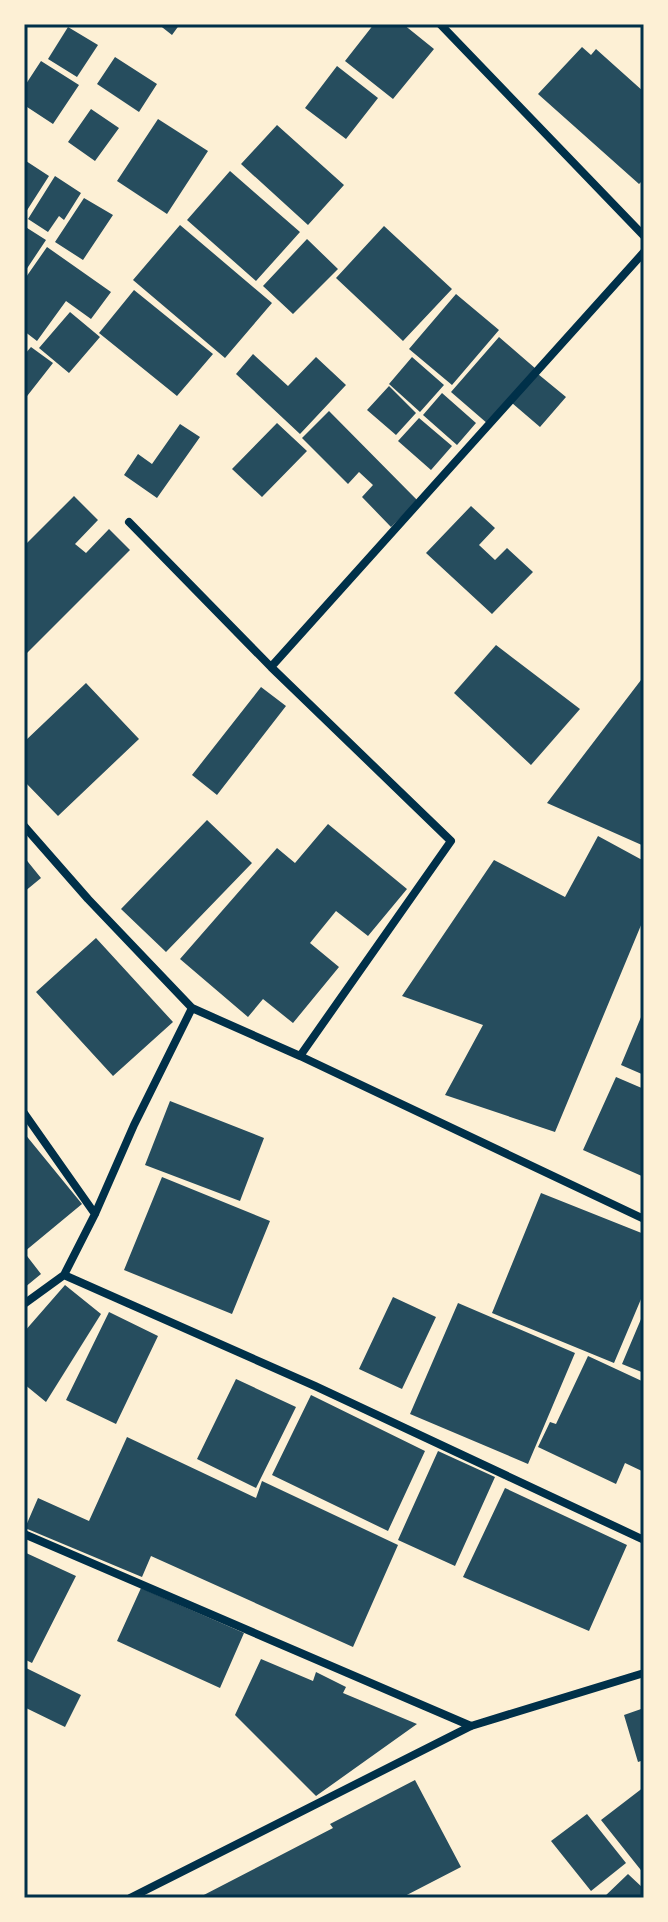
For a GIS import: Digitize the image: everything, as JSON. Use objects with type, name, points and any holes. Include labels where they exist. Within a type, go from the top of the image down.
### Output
[{"type":"street","points":[[440,24],[644,236]]},
{"type":"street","points":[[271,667],[644,252]]},
{"type":"street","points":[[129,522],[271,667],[451,841],[300,1056]]},
{"type":"street","points":[[24,826],[88,899],[192,1008],[644,1219]]},
{"type":"street","points":[[24,1304],[64,1275],[192,1008]]},
{"type":"street","points":[[24,1113],[95,1214]]},
{"type":"street","points":[[64,1275],[315,1386],[644,1540]]},
{"type":"street","points":[[24,1534],[471,1726]]},
{"type":"street","points":[[130,1898],[471,1726],[644,1673]]},
{"type":"building","points":[[158,24],[180,24],[172,35]]},
{"type":"building","points":[[374,24],[403,24],[434,49],[393,99],[345,61]]},
{"type":"building","points":[[68,27],[98,45],[77,77],[48,59]]},
{"type":"building","points":[[582,47],[591,55],[596,49],[644,92],[644,179],[639,184],[538,94]]},
{"type":"building","points":[[115,57],[157,84],[139,112],[97,84]]},
{"type":"building","points":[[41,61],[79,85],[53,124],[24,105],[24,87]]},
{"type":"building","points":[[337,66],[378,98],[346,139],[305,108]]},
{"type":"building","points":[[91,109],[119,128],[95,161],[68,142]]},
{"type":"building","points":[[158,119],[208,151],[167,214],[117,181]]},
{"type":"building","points":[[277,125],[344,185],[308,225],[241,164]]},
{"type":"building","points":[[26,161],[49,176],[24,215],[24,164]]},
{"type":"building","points":[[230,171],[300,232],[256,281],[187,220]]},
{"type":"building","points":[[55,176],[81,193],[64,220],[59,216],[48,232],[28,219]]},
{"type":"building","points":[[84,198],[113,215],[83,260],[55,242]]},
{"type":"building","points":[[180,225],[272,303],[225,358],[133,280]]},
{"type":"building","points":[[24,226],[46,240],[24,273]]},
{"type":"building","points":[[384,226],[452,289],[403,341],[336,278]]},
{"type":"building","points":[[307,239],[338,269],[293,314],[263,286]]},
{"type":"building","points":[[47,247],[111,292],[91,319],[66,301],[37,341],[24,331],[24,280]]},
{"type":"building","points":[[134,290],[213,354],[177,396],[99,333]]},
{"type":"building","points":[[456,294],[499,330],[452,385],[409,349]]},
{"type":"building","points":[[70,312],[100,337],[69,373],[39,348]]},
{"type":"building","points":[[499,337],[536,369],[488,424],[451,392]]},
{"type":"building","points":[[31,347],[53,363],[24,400],[24,355]]},
{"type":"building","points":[[253,354],[288,386],[316,357],[346,385],[300,434],[236,374]]},
{"type":"building","points":[[412,357],[444,385],[420,412],[389,384]]},
{"type":"building","points":[[538,374],[566,397],[540,427],[512,403]]},
{"type":"building","points":[[389,386],[416,413],[396,435],[367,410]]},
{"type":"building","points":[[442,393],[476,423],[457,445],[423,415]]},
{"type":"building","points":[[329,411],[418,501],[391,527],[362,497],[373,485],[359,472],[348,484],[302,438]]},
{"type":"building","points":[[419,418],[452,446],[431,470],[398,441]]},
{"type":"building","points":[[277,423],[307,451],[262,497],[232,469]]},
{"type":"building","points":[[180,424],[200,437],[157,498],[124,475],[138,454],[152,464]]},
{"type":"building","points":[[74,496],[98,520],[75,544],[86,553],[109,529],[130,550],[24,656],[24,546]]},
{"type":"building","points":[[471,506],[495,528],[479,545],[495,560],[507,548],[533,572],[492,614],[426,553]]},
{"type":"building","points":[[496,645],[580,709],[531,765],[454,693]]},
{"type":"building","points":[[641,680],[644,682],[644,846],[547,803]]},
{"type":"building","points":[[86,683],[139,739],[58,816],[24,781],[24,742]]},
{"type":"building","points":[[261,687],[286,706],[217,795],[192,775]]},
{"type":"building","points":[[207,820],[252,863],[166,952],[121,909]]},
{"type":"building","points":[[328,824],[407,889],[368,936],[336,911],[310,943],[339,967],[293,1023],[263,999],[248,1017],[180,959],[277,848],[295,863]]},
{"type":"building","points":[[598,836],[644,861],[644,918],[555,1132],[445,1095],[483,1025],[402,996],[494,860],[565,897]]},
{"type":"building","points":[[24,857],[41,878],[24,892]]},
{"type":"building","points":[[96,938],[173,1022],[113,1076],[36,992]]},
{"type":"building","points":[[644,1010],[644,1075],[621,1065]]},
{"type":"building","points":[[616,1077],[644,1089],[644,1177],[583,1150]]},
{"type":"building","points":[[170,1101],[264,1138],[240,1201],[145,1165]]},
{"type":"building","points":[[24,1133],[82,1204],[24,1252]]},
{"type":"building","points":[[162,1177],[270,1221],[232,1314],[124,1270]]},
{"type":"building","points":[[541,1193],[644,1234],[644,1292],[614,1363],[492,1313]]},
{"type":"building","points":[[24,1252],[41,1274],[24,1288]]},
{"type":"building","points":[[65,1285],[101,1314],[46,1402],[24,1384],[24,1332]]},
{"type":"building","points":[[393,1297],[436,1317],[402,1389],[359,1369]]},
{"type":"building","points":[[458,1303],[575,1353],[528,1464],[410,1414]]},
{"type":"building","points":[[109,1312],[158,1336],[116,1424],[66,1400]]},
{"type":"building","points":[[644,1312],[644,1373],[622,1364]]},
{"type":"building","points":[[588,1356],[644,1382],[644,1472],[625,1463],[616,1484],[538,1447],[550,1422],[556,1424]]},
{"type":"building","points":[[236,1379],[296,1407],[256,1488],[197,1459]]},
{"type":"building","points":[[311,1395],[425,1451],[388,1531],[272,1475]]},
{"type":"building","points":[[127,1437],[256,1498],[262,1481],[398,1545],[353,1647],[151,1556],[142,1577],[25,1528],[38,1498],[89,1521]]},
{"type":"building","points":[[438,1451],[495,1477],[455,1566],[398,1540]]},
{"type":"building","points":[[505,1488],[627,1545],[589,1631],[463,1577]]},
{"type":"building","points":[[24,1552],[76,1576],[32,1663],[24,1659]]},
{"type":"building","points":[[141,1588],[244,1633],[220,1688],[117,1641]]},
{"type":"building","points":[[261,1659],[313,1681],[316,1672],[346,1687],[343,1693],[417,1724],[316,1796],[235,1715]]},
{"type":"building","points":[[24,1667],[81,1695],[65,1727],[26,1708],[24,1712]]},
{"type":"building","points":[[644,1708],[644,1760],[638,1762],[624,1715]]},
{"type":"building","points":[[415,1780],[461,1867],[401,1898],[198,1898],[333,1828],[330,1824]]},
{"type":"building","points":[[644,1787],[644,1874],[601,1820]]},
{"type":"building","points":[[587,1814],[626,1863],[591,1891],[551,1841]]},
{"type":"building","points":[[628,1874],[644,1889],[644,1898],[603,1898]]}]
